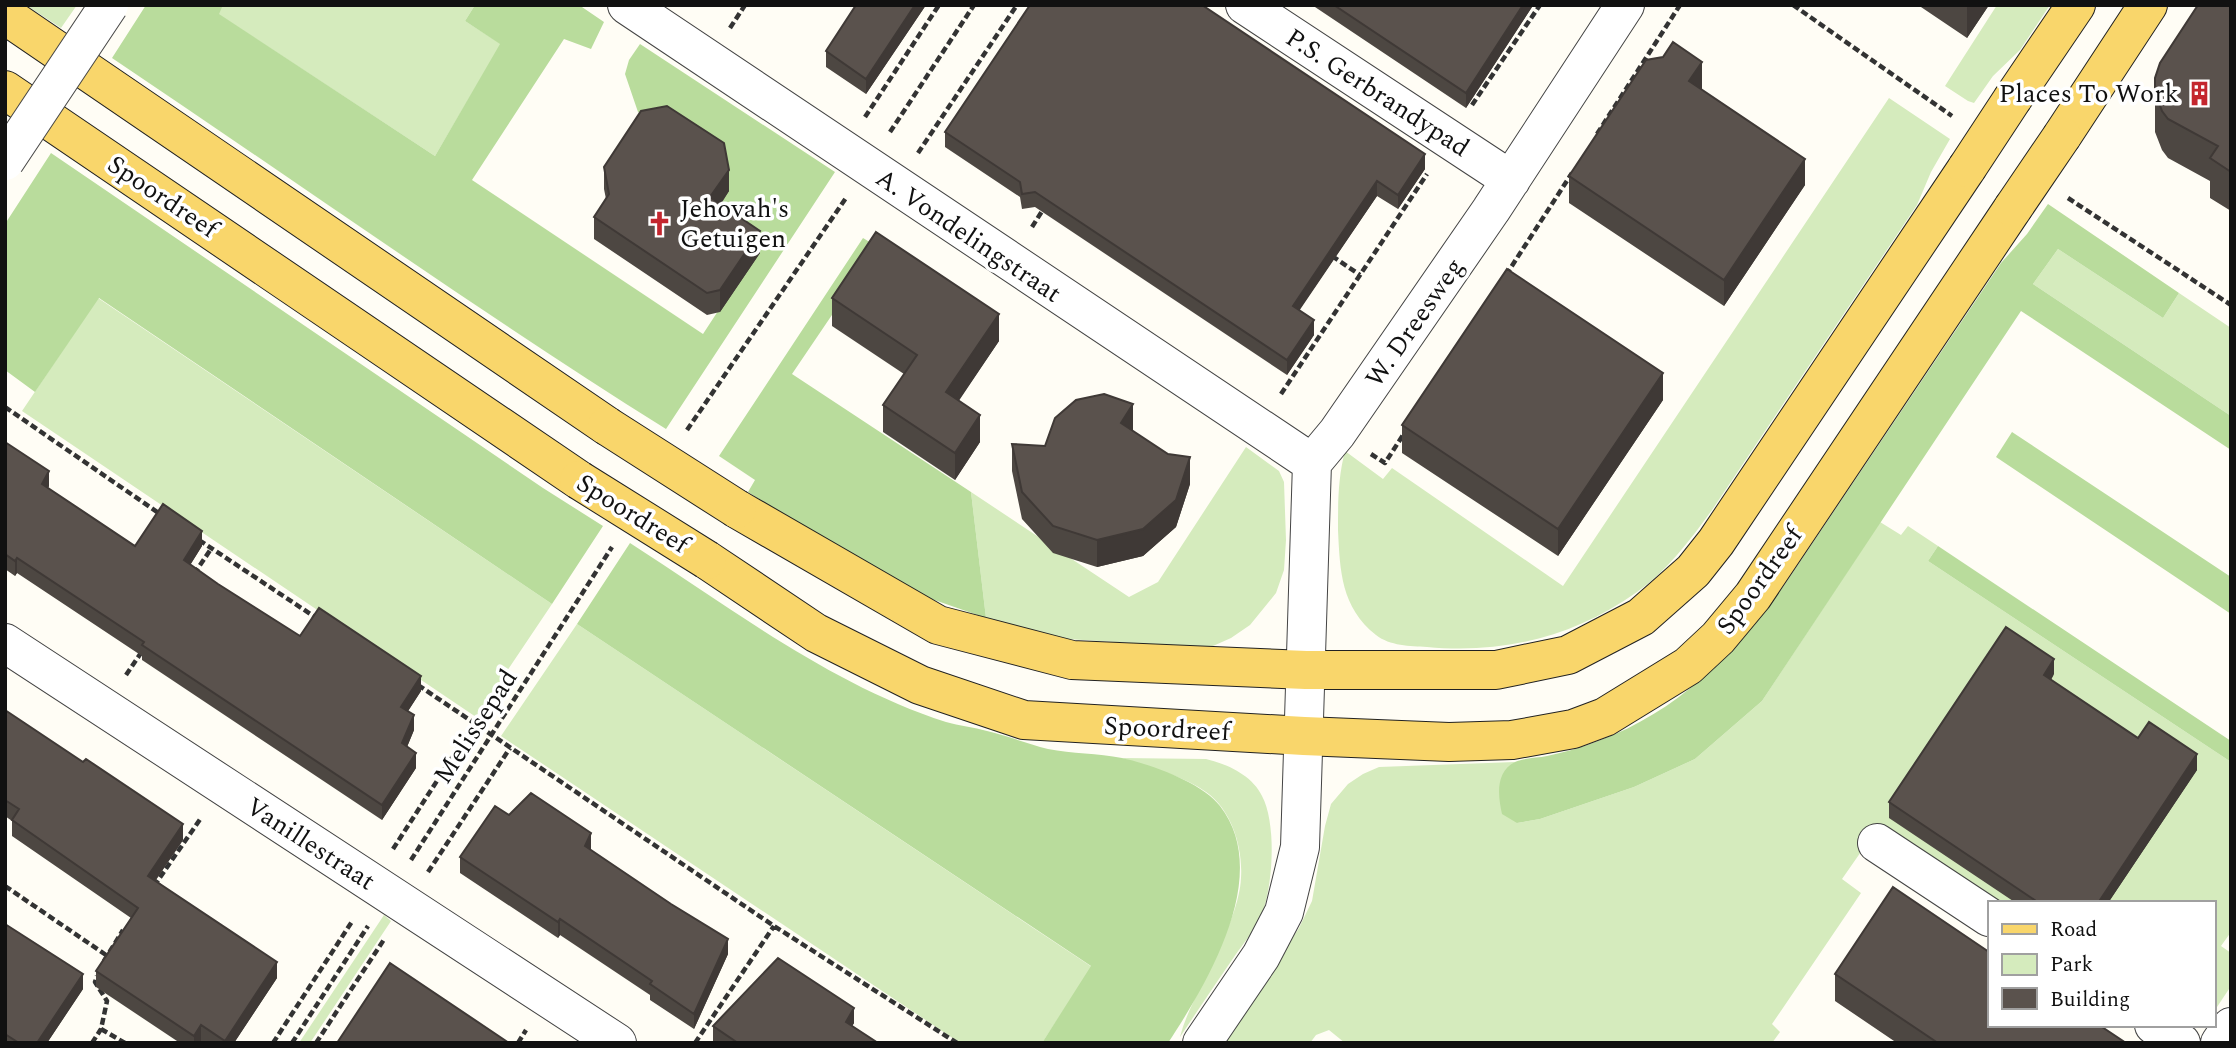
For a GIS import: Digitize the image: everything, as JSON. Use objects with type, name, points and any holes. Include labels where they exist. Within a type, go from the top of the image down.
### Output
[{"type":"main road","points":[[5,15],[607,426],[737,509],[938,625],[1072,660],[1306,670],[1496,670],[1567,655],[1641,617],[1693,571],[1716,542],[2076,5]]},
{"type":"main road","name":"Spoordreef","points":[[5,90],[579,480],[707,560],[816,633],[920,685],[1024,720],[1449,742],[1512,740],[1573,729],[1605,717],[1688,666],[1718,638],[1753,596],[2148,5]]},
{"type":"street","points":[[5,160],[110,5]]},
{"type":"street","name":"A. Vondelingstraat","points":[[627,5],[1312,463]]},
{"type":"street","name":"P.S. Gerbrandypad","points":[[1245,5],[1511,180]]},
{"type":"street","name":"W. Dreesweg","points":[[1312,463],[1338,432],[1511,180],[1625,5]]},
{"type":"street","points":[[1202,1043],[1261,956],[1284,912],[1300,848],[1312,463]]},
{"type":"street","name":"Vanillestraat","points":[[5,643],[617,1043]]},
{"type":"street","points":[[1877,843],[1988,916]]},
{"type":"street","points":[[2157,1027],[2181,1043]]},
{"type":"street","points":[[2220,1043],[2231,1027]]},
{"type":"path","points":[[868,167],[939,5]]},
{"type":"path","points":[[680,441],[868,167],[974,5]]},
{"type":"path","points":[[868,167],[1017,5]]},
{"type":"path","points":[[1259,427],[1538,8],[1530,5]]},
{"type":"path","points":[[1591,143],[1680,5]]},
{"type":"path","points":[[1793,5],[1892,74]]},
{"type":"path","points":[[1502,282],[1576,167]]},
{"type":"path","points":[[1009,261],[1045,206]]},
{"type":"path","points":[[2105,224],[2231,305]]},
{"type":"path","points":[[1326,252],[1360,275]]},
{"type":"path","points":[[5,407],[166,517]]},
{"type":"path","points":[[1338,432],[1385,463],[1407,429]]},
{"type":"path","points":[[188,533],[326,624]]},
{"type":"path","name":"Melissepad","points":[[292,1043],[614,544]]},
{"type":"path","points":[[188,583],[211,549]]},
{"type":"path","points":[[104,708],[150,640]]},
{"type":"path","points":[[418,685],[774,926],[957,1043]]},
{"type":"path","points":[[153,887],[224,786]]},
{"type":"path","points":[[5,886],[106,955]]},
{"type":"path","points":[[102,964],[130,921]]},
{"type":"path","points":[[695,1043],[774,926]]},
{"type":"path","points":[[92,1043],[101,1029],[107,1001],[94,982],[98,973]]},
{"type":"path","points":[[101,1029],[125,1043]]},
{"type":"green space","points":[[26,5],[77,5],[61,28]]},
{"type":"green space","points":[[146,5],[223,5],[219,14],[435,156],[500,44],[465,21],[475,5],[579,5],[604,22],[591,49],[564,39],[472,180],[703,334],[754,256],[707,224],[727,176],[638,112],[625,74],[629,60],[640,44],[835,172],[666,429],[457,292],[112,58]]},
{"type":"green space","points":[[223,5],[475,5],[465,21],[501,44],[435,156],[218,14]]},
{"type":"green space","points":[[1997,5],[2050,5],[2020,50],[1993,76],[1974,103],[1945,86]]},
{"type":"green space","points":[[1889,98],[1950,139],[1931,172],[1917,205],[1712,510],[1669,564],[1637,592],[1588,621],[1537,639],[1510,645],[1455,648],[1400,645],[1382,639],[1364,624],[1349,600],[1340,560],[1338,500],[1345,451],[1383,479],[1392,468],[1563,586]]},
{"type":"green space","points":[[51,153],[543,488],[603,526],[552,604],[99,298],[35,392],[5,370],[5,224]]},
{"type":"green space","points":[[2048,204],[2179,293],[2163,318],[2058,249],[2033,284],[2231,416],[2231,450],[2021,311],[1762,701],[1695,759],[1634,787],[1540,819],[1517,823],[1502,814],[1499,785],[1509,766],[1515,762],[1592,743],[1655,713],[1702,678],[1744,635],[1783,587],[2001,263],[2027,234]]},
{"type":"green space","points":[[863,238],[878,247],[792,374],[971,492],[986,618],[923,596],[862,565],[748,492],[755,480],[719,456]]},
{"type":"green space","points":[[2058,249],[2163,318],[2179,293],[2231,328],[2231,416],[2033,284]]},
{"type":"green space","points":[[98,298],[552,604],[476,717],[22,411]]},
{"type":"green space","points":[[2012,432],[2231,577],[2231,614],[1996,457]]},
{"type":"green space","points":[[1246,447],[1279,471],[1284,482],[1284,570],[1276,593],[1250,625],[1231,638],[1213,646],[1067,639],[986,618],[971,492],[1129,597],[1158,582]]},
{"type":"green space","points":[[1880,522],[1901,535],[1908,526],[1938,546],[1928,561],[2231,762],[2231,932],[2221,946],[2231,953],[2231,986],[2215,1010],[2215,901],[1990,901],[1879,826],[1842,879],[1861,893],[1772,1024],[1780,1032],[1772,1043],[1345,1043],[1329,1030],[1316,1035],[1310,1043],[1222,1043],[1299,928],[1312,901],[1331,804],[1348,784],[1363,774],[1379,767],[1515,762],[1505,773],[1517,823],[1540,819],[1634,787],[1695,759],[1762,701]]},
{"type":"green space","points":[[630,543],[783,643],[862,688],[946,722],[1048,749],[1134,761],[1189,782],[1212,798],[1220,806],[1235,833],[1240,863],[1237,895],[1229,927],[1216,959],[1168,1043],[1042,1043],[1091,966],[577,624]]},
{"type":"green space","points":[[1938,546],[2231,741],[2231,762],[1928,561]]},
{"type":"green space","points":[[577,624],[1092,967],[1042,1043],[960,1043],[501,736]]},
{"type":"green space","points":[[1122,758],[1206,759],[1222,764],[1252,782],[1267,808],[1272,856],[1261,917],[1180,1037],[1236,905],[1241,878],[1238,842],[1223,809],[1206,792],[1176,776]]},
{"type":"green space","points":[[384,915],[391,921],[310,1043],[299,1043]]},
{"type":"building","points":[[856,5],[915,5],[866,79],[826,51]]},
{"type":"building","points":[[1030,5],[1202,5],[1425,154],[1398,195],[1377,181],[1293,306],[1314,320],[1287,360],[1035,192],[1022,194],[1020,182],[945,132]]},
{"type":"building","points":[[1334,5],[1523,5],[1466,93]]},
{"type":"building","name":"Places To Work","points":[[2198,5],[2231,5],[2231,172],[2210,158],[2218,146],[2168,119],[2155,92],[2155,78],[2160,63]]},
{"type":"building","points":[[1673,42],[1702,62],[1689,81],[1805,159],[1724,280],[1569,176],[1646,60],[1663,57]]},
{"type":"building","name":"Jehovah's Getuigen","points":[[667,106],[724,143],[729,170],[710,197],[760,231],[720,290],[707,293],[594,217],[609,194],[604,167],[641,111]]},
{"type":"building","points":[[876,232],[999,314],[946,392],[980,415],[955,453],[883,405],[917,355],[832,298]]},
{"type":"building","points":[[1507,269],[1663,373],[1558,529],[1402,425]]},
{"type":"building","points":[[1104,394],[1133,404],[1121,423],[1168,454],[1190,457],[1176,500],[1143,529],[1097,540],[1053,526],[1022,492],[1012,444],[1045,446],[1055,418],[1076,400]]},
{"type":"building","points":[[5,442],[49,471],[42,484],[135,546],[163,504],[202,531],[184,560],[218,584],[300,636],[319,608],[421,676],[401,707],[414,715],[402,743],[416,753],[382,805],[142,645],[144,642],[17,558],[15,561],[5,554]]},
{"type":"building","points":[[2006,627],[2054,659],[2044,675],[2138,738],[2149,722],[2197,754],[2099,901],[2036,901],[1889,802]]},
{"type":"building","points":[[5,710],[83,762],[86,759],[183,824],[148,876],[277,962],[225,1041],[201,1025],[194,1036],[96,971],[138,908],[12,820],[19,809],[5,800]]},
{"type":"building","points":[[531,793],[591,833],[585,846],[728,939],[694,1014],[650,984],[652,981],[560,919],[558,922],[460,857],[495,806],[509,815]]},
{"type":"building","points":[[1893,887],[1988,951],[1988,1027],[2102,1027],[2126,1043],[1938,1043],[1835,974]]},
{"type":"building","points":[[5,924],[83,974],[37,1043],[19,1043],[5,1034]]},
{"type":"building","points":[[778,958],[854,1008],[846,1022],[878,1043],[738,1043],[713,1026]]},
{"type":"building","points":[[390,963],[509,1043],[337,1043]]},
{"type":"place","name":"Places To Work","points":[[2199,93]]},
{"type":"place","name":"Jehovah's Getuigen","points":[[660,223]]}]
